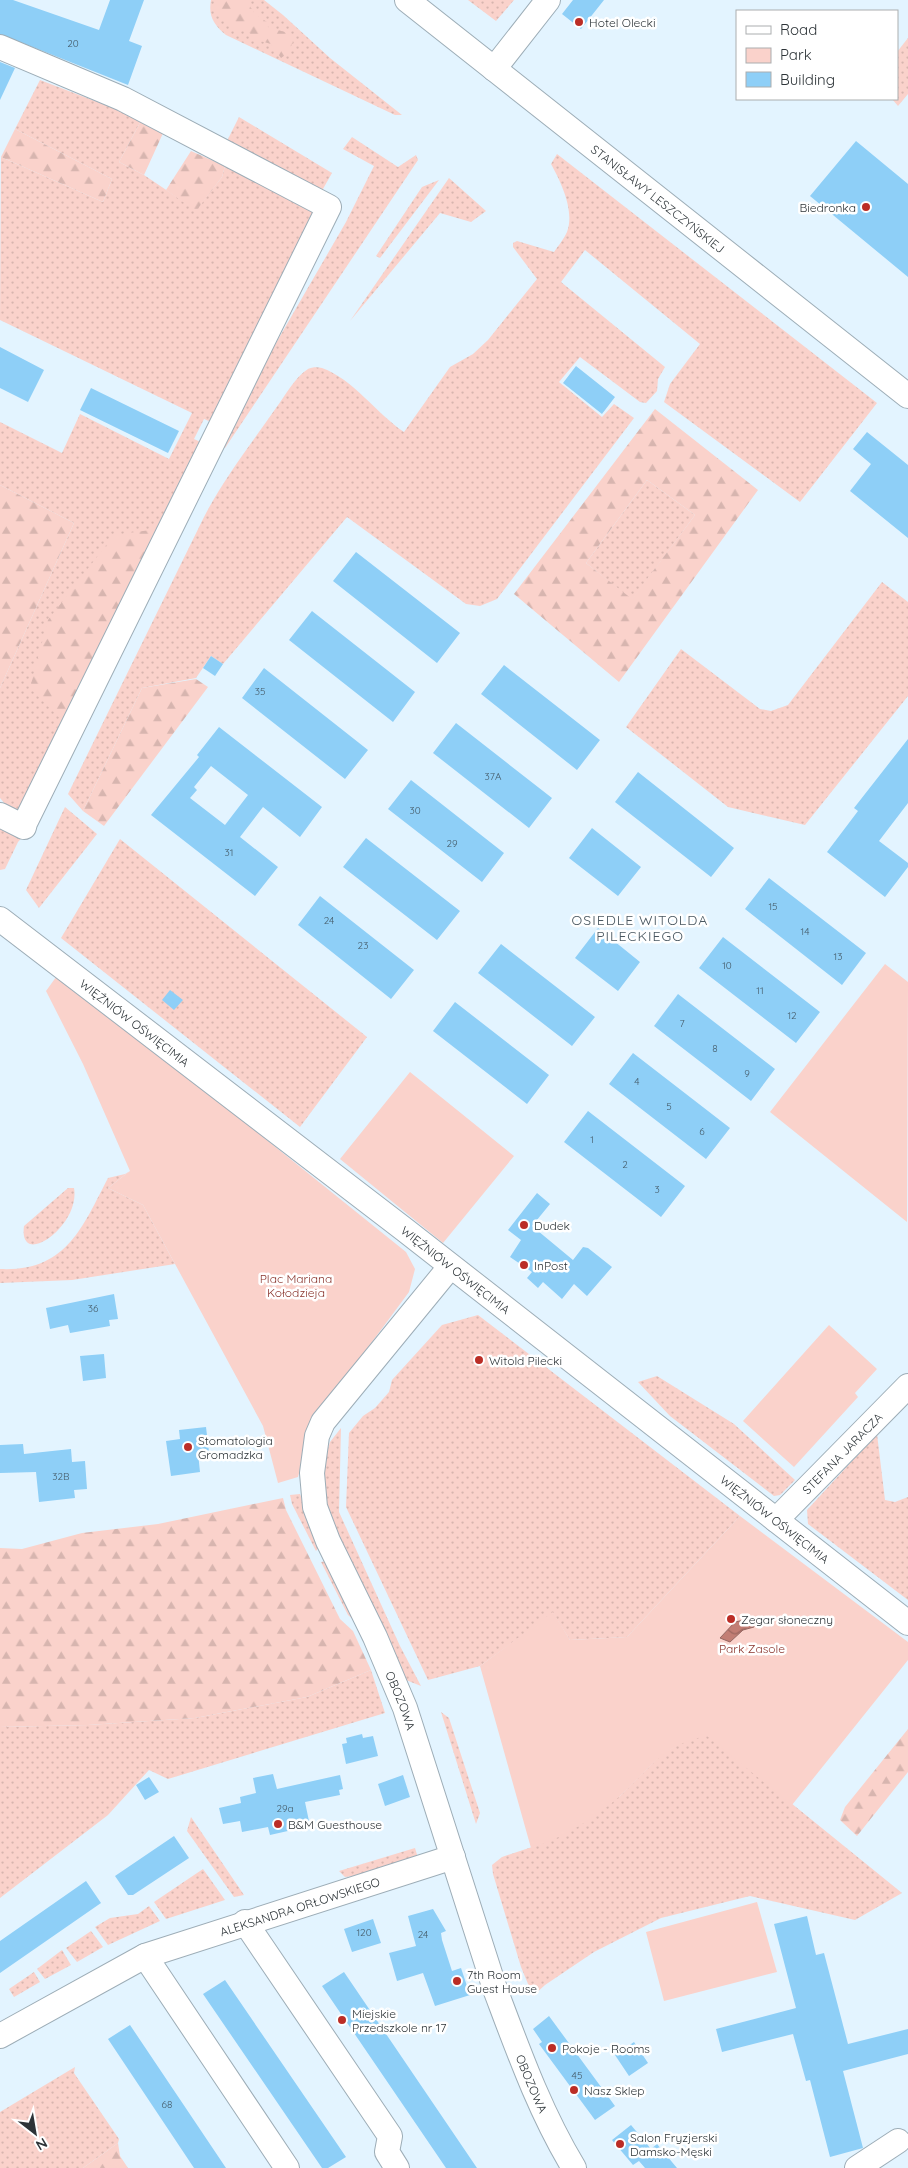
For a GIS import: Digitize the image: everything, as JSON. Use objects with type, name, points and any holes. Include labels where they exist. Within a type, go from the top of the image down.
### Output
[{"type":"street","name":"STANISŁAWY LESZCZYŃSKIEJ","points":[[408,0],[908,396]]},
{"type":"street","points":[[494,69],[548,0]]},
{"type":"street","points":[[0,47],[123,99],[329,207],[24,826],[0,815]]},
{"type":"street","name":"WIĘŹNIÓW OŚWIĘCIMIA","points":[[0,919],[450,1266],[908,1623]]},
{"type":"street","name":"OBOZOWA","points":[[450,1266],[323,1422],[317,1436],[312,1473],[315,1507],[328,1541],[405,1708],[495,1989],[534,2088],[574,2168]]},
{"type":"street","name":"STEFANA JARACZA","points":[[776,1520],[908,1386]]},
{"type":"street","name":"ALEKSANDRA ORŁOWSKIEGO","points":[[0,2036],[145,1956],[245,1922],[453,1857]]},
{"type":"street","points":[[245,1922],[390,2136],[387,2152],[397,2168]]},
{"type":"street","points":[[145,1956],[287,2168]]},
{"type":"street","points":[[857,2168],[898,2140]]},
{"type":"green space","points":[[211,0],[264,0],[330,58],[402,115],[395,115],[226,35],[213,20],[210,11]]},
{"type":"green space","points":[[215,0],[246,0],[255,14],[267,22],[268,27],[288,33],[293,42],[288,53],[281,58],[271,44],[257,40],[246,30],[232,29],[215,11]]},
{"type":"green space","points":[[468,0],[514,0],[496,21]]},
{"type":"green space","points":[[908,38],[908,94],[898,106],[893,100],[898,100],[898,51]]},
{"type":"green space","points":[[40,80],[142,119],[119,162],[144,175],[196,210],[222,177],[225,166],[316,213],[211,422],[204,419],[194,439],[207,445],[67,725],[21,823],[0,798],[0,688],[74,523],[0,485],[0,422],[62,453],[80,414],[169,459],[192,413],[0,320],[1,157],[103,202],[112,179],[15,129]]},
{"type":"green space","points":[[239,117],[332,173],[319,196],[226,143]]},
{"type":"green space","points":[[142,119],[164,131],[144,175],[119,162]]},
{"type":"green space","points":[[15,129],[112,179],[103,202],[1,157]]},
{"type":"green space","points":[[352,137],[398,167],[416,155],[418,160],[225,448],[217,445],[346,222],[374,166],[343,149]]},
{"type":"green space","points":[[191,151],[225,166],[222,177],[196,211],[166,190]]},
{"type":"green space","points":[[557,154],[877,403],[800,502],[664,402],[670,384],[700,344],[585,250],[561,282],[665,367],[658,379],[657,391],[646,403],[640,402],[580,357],[559,382],[602,417],[614,404],[634,418],[497,599],[480,606],[466,604],[347,517],[223,664],[211,656],[196,678],[142,688],[83,811],[68,794],[204,517],[238,461],[290,387],[308,369],[322,368],[344,380],[404,432],[450,367],[473,354],[488,340],[537,279],[513,247],[513,243],[517,241],[554,252],[566,235],[569,224],[568,206],[563,188],[551,164]]},
{"type":"green space","points":[[449,178],[486,211],[471,222],[440,213],[350,321]]},
{"type":"green space","points":[[439,180],[380,258],[376,256],[422,187]]},
{"type":"green space","points":[[655,409],[758,490],[619,682],[514,594]],"holes":[[[647,480],[695,515],[632,599],[586,563]]]},
{"type":"green space","points":[[647,480],[695,515],[632,600],[586,563]]},
{"type":"green space","points":[[0,485],[74,523],[0,688]]},
{"type":"green space","points":[[165,528],[67,725],[30,688],[48,620],[114,535]]},
{"type":"green space","points":[[882,582],[908,602],[908,696],[805,825],[728,807],[626,727],[681,649],[760,709],[771,711],[788,705]]},
{"type":"green space","points":[[196,679],[208,687],[104,826],[83,811],[142,688]]},
{"type":"green space","points":[[65,807],[97,834],[39,908],[26,890]]},
{"type":"green space","points":[[0,820],[27,832],[18,842],[5,869],[0,870]]},
{"type":"green space","points":[[120,839],[367,1037],[300,1127],[61,938]]},
{"type":"green space","points":[[885,964],[908,982],[907,1222],[770,1112]]},
{"type":"green space","name":"Plac Mariana Kołodzieja","points":[[59,973],[406,1252],[415,1269],[409,1292],[312,1423],[298,1477],[278,1483],[263,1426],[143,1205],[108,1188],[130,1171],[83,1064],[46,991]]},
{"type":"green space","points":[[410,1072],[514,1156],[443,1243],[340,1159]]},
{"type":"green space","points":[[130,1171],[108,1188],[143,1205],[175,1264],[72,1280],[0,1283],[0,1269],[23,1268],[41,1263],[56,1255],[80,1230],[108,1178]]},
{"type":"green space","points":[[68,1188],[74,1188],[74,1202],[60,1228],[49,1238],[39,1243],[30,1244],[25,1239],[24,1226]]},
{"type":"green space","points":[[478,1315],[740,1516],[627,1637],[570,1640],[553,1613],[480,1666],[428,1680],[346,1507],[349,1433],[363,1416],[375,1408],[389,1392],[392,1380],[442,1325]]},
{"type":"green space","points":[[829,1325],[877,1369],[855,1393],[858,1397],[794,1467],[743,1421]]},
{"type":"green space","points":[[657,1376],[734,1424],[795,1480],[780,1495],[774,1496],[670,1416],[638,1382]]},
{"type":"green space","points":[[341,1428],[339,1512],[400,1646],[421,1686],[406,1680],[332,1527],[322,1490],[326,1455],[330,1442]]},
{"type":"green space","points":[[877,1434],[885,1500],[895,1502],[908,1497],[908,1600],[808,1524],[807,1510]]},
{"type":"green space","points":[[300,1494],[319,1547],[316,1551],[292,1504],[290,1495]]},
{"type":"green space","points":[[283,1498],[286,1510],[340,1619],[353,1631],[371,1670],[307,1697],[195,1718],[88,1725],[0,1727],[0,1548],[22,1549],[82,1533],[158,1524]]},
{"type":"green space","name":"Park Zasole","points":[[740,1516],[908,1642],[908,1660],[792,1805],[707,1736],[679,1745],[668,1751],[600,1812],[567,1833],[531,1848],[480,1666],[553,1612],[570,1640],[627,1637]]},
{"type":"green space","points":[[326,1561],[357,1623],[348,1615],[321,1562]]},
{"type":"green space","points":[[371,1670],[385,1713],[168,1779],[149,1770],[108,1815],[0,1898],[0,1727],[88,1725],[195,1718],[307,1697]]},
{"type":"green space","points":[[441,1712],[449,1718],[480,1813],[476,1824]]},
{"type":"green space","points":[[908,1729],[908,1772],[857,1836],[840,1820],[845,1807]]},
{"type":"green space","points":[[707,1735],[902,1893],[855,1920],[750,1896],[661,1918],[594,1952],[545,1985],[533,1996],[521,1967],[492,1865],[502,1857],[541,1844],[620,1796],[662,1754],[688,1739]]},
{"type":"green space","points":[[191,1817],[244,1895],[234,1897],[187,1831]]},
{"type":"green space","points":[[415,1848],[418,1858],[375,1873],[345,1877],[339,1871]]},
{"type":"green space","points":[[203,1869],[225,1900],[166,1919],[154,1902]]},
{"type":"green space","points":[[757,1902],[777,1972],[664,2001],[646,1932]]},
{"type":"green space","points":[[149,1906],[160,1921],[108,1945],[95,1927],[110,1918],[138,1914]]},
{"type":"green space","points":[[91,1931],[103,1947],[77,1962],[66,1948]]},
{"type":"green space","points":[[62,1950],[71,1965],[45,1979],[37,1969]]},
{"type":"green space","points":[[34,1972],[40,1982],[14,1997],[9,1989]]},
{"type":"green space","points":[[75,2067],[74,2073],[119,2139],[118,2143],[83,2168],[0,2168],[0,2112]]},
{"type":"green space","points":[[118,2143],[120,2156],[128,2168],[83,2168]]},
{"type":"water","points":[[753,1618],[754,1627],[743,1630],[730,1642],[720,1638],[735,1622]]},
{"type":"building","points":[[0,0],[13,0],[99,30],[110,0],[144,0],[129,41],[142,46],[128,85],[0,34]]},
{"type":"building","name":"Hotel Olecki","points":[[573,0],[604,0],[581,29],[562,14]]},
{"type":"building","points":[[0,62],[15,68],[0,100]]},
{"type":"building","name":"Biedronka","points":[[856,141],[908,184],[908,277],[810,196]]},
{"type":"building","points":[[0,347],[44,370],[28,402],[0,388]]},
{"type":"building","points":[[576,366],[615,397],[602,414],[563,383]]},
{"type":"building","points":[[91,388],[179,431],[168,453],[80,410]]},
{"type":"building","points":[[867,432],[908,465],[908,538],[850,491],[871,464],[853,449]]},
{"type":"building","points":[[356,552],[460,633],[437,663],[333,581]]},
{"type":"building","points":[[312,611],[415,692],[393,722],[289,640]]},
{"type":"building","points":[[211,656],[223,664],[215,676],[203,668]]},
{"type":"building","points":[[504,665],[600,740],[577,770],[481,694]]},
{"type":"building","points":[[264,668],[368,750],[345,779],[242,698]]},
{"type":"building","points":[[456,723],[552,798],[529,828],[433,753]]},
{"type":"building","points":[[219,727],[322,807],[300,837],[263,807],[240,837],[278,867],[255,896],[151,815],[199,757],[197,755]],"holes":[[[211,766],[248,795],[225,825],[190,798],[197,790],[194,787]]]},
{"type":"building","points":[[908,739],[908,803],[879,841],[908,863],[908,867],[885,897],[827,852],[858,811],[854,808]]},
{"type":"building","points":[[638,772],[734,848],[711,877],[615,802]]},
{"type":"building","points":[[411,780],[504,853],[482,882],[388,809]]},
{"type":"building","points":[[592,828],[641,867],[618,896],[569,858]]},
{"type":"building","points":[[366,838],[460,911],[437,940],[343,867]]},
{"type":"building","points":[[769,878],[866,953],[842,985],[745,909]]},
{"type":"building","points":[[320,896],[414,970],[391,999],[298,925]]},
{"type":"building","points":[[598,928],[640,962],[618,991],[575,958]]},
{"type":"building","points":[[723,937],[820,1012],[796,1043],[699,968]]},
{"type":"building","points":[[501,944],[595,1017],[572,1046],[478,973]]},
{"type":"building","points":[[170,990],[183,1000],[174,1010],[162,1000]]},
{"type":"building","points":[[678,994],[775,1069],[751,1101],[654,1026]]},
{"type":"building","points":[[455,1002],[549,1075],[527,1104],[433,1031]]},
{"type":"building","points":[[633,1053],[730,1128],[706,1159],[609,1084]]},
{"type":"building","points":[[588,1111],[685,1186],[661,1217],[564,1142]]},
{"type":"building","points":[[537,1193],[550,1204],[532,1226],[573,1260],[583,1247],[588,1248],[612,1267],[587,1296],[574,1284],[562,1299],[543,1282],[538,1288],[527,1278],[532,1272],[510,1257],[521,1240],[508,1230]]},
{"type":"building","points":[[114,1294],[118,1319],[109,1320],[110,1326],[70,1333],[68,1325],[50,1329],[46,1308]]},
{"type":"building","points":[[104,1354],[106,1378],[83,1381],[80,1356]]},
{"type":"building","name":"Stomatologia Gromadzka","points":[[206,1427],[209,1452],[198,1453],[200,1472],[171,1476],[166,1441],[180,1439],[179,1430]]},
{"type":"building","points":[[23,1444],[24,1454],[71,1449],[72,1462],[85,1461],[87,1489],[74,1490],[75,1498],[39,1502],[36,1472],[0,1473],[0,1445]]},
{"type":"building","points":[[362,1734],[363,1738],[373,1736],[378,1756],[346,1764],[342,1744],[347,1743],[346,1738]]},
{"type":"building","points":[[273,1774],[277,1789],[340,1775],[343,1789],[339,1790],[340,1795],[305,1802],[310,1826],[270,1835],[268,1827],[242,1832],[240,1821],[223,1824],[219,1808],[241,1803],[240,1797],[256,1793],[253,1778]]},
{"type":"building","points":[[403,1775],[410,1797],[385,1806],[378,1784]]},
{"type":"building","points":[[149,1777],[159,1792],[145,1800],[136,1785]]},
{"type":"building","points":[[174,1836],[189,1858],[133,1895],[128,1895],[115,1876]]},
{"type":"building","points":[[86,1881],[101,1903],[0,1973],[0,1941]]},
{"type":"building","points":[[433,1909],[446,1931],[441,1933],[442,1940],[452,1971],[461,1968],[470,1995],[435,2006],[423,1973],[397,1981],[389,1953],[416,1946],[408,1916]]},
{"type":"building","points":[[807,1916],[816,1955],[824,1953],[848,2044],[908,2029],[908,2054],[843,2071],[863,2148],[830,2157],[810,2080],[806,2081],[793,2034],[722,2052],[716,2029],[796,2008],[774,1924]]},
{"type":"building","points":[[373,1919],[381,1943],[352,1952],[344,1929]]},
{"type":"building","points":[[344,1972],[477,2168],[446,2168],[322,1986]]},
{"type":"building","points":[[225,1980],[346,2157],[328,2168],[322,2168],[203,1994]]},
{"type":"building","points":[[549,2016],[615,2106],[595,2120],[539,2044],[542,2042],[533,2029]]},
{"type":"building","points":[[130,2025],[226,2168],[194,2168],[108,2039]]},
{"type":"building","points":[[634,2042],[648,2063],[629,2076],[615,2055]]},
{"type":"building","points":[[631,2125],[651,2149],[657,2144],[677,2168],[645,2168],[639,2161],[633,2165],[612,2140]]},
{"type":"place","name":"Hotel Olecki","points":[[579,22]]},
{"type":"place","name":"Biedronka","points":[[866,207]]},
{"type":"place","name":"Dudek","points":[[524,1225]]},
{"type":"place","name":"InPost","points":[[524,1265]]},
{"type":"place","name":"Witold Pilecki","points":[[479,1360]]},
{"type":"place","name":"Stomatologia Gromadzka","points":[[188,1447]]},
{"type":"place","name":"Zegar słoneczny","points":[[731,1619]]},
{"type":"place","name":"B&M Guesthouse","points":[[278,1824]]},
{"type":"place","name":"7th Room Guest House","points":[[457,1981]]},
{"type":"place","name":"Miejskie Przedszkole nr 17","points":[[342,2020]]},
{"type":"place","name":"Pokoje - Rooms","points":[[552,2048]]},
{"type":"place","name":"Nasz Sklep","points":[[574,2090]]},
{"type":"place","name":"Salon Fryzjerski Damsko-Męski","points":[[620,2144]]},
{"type":"district","name":"OSIEDLE WITOLDA PILECKIEGO","points":[[640,928]]}]
